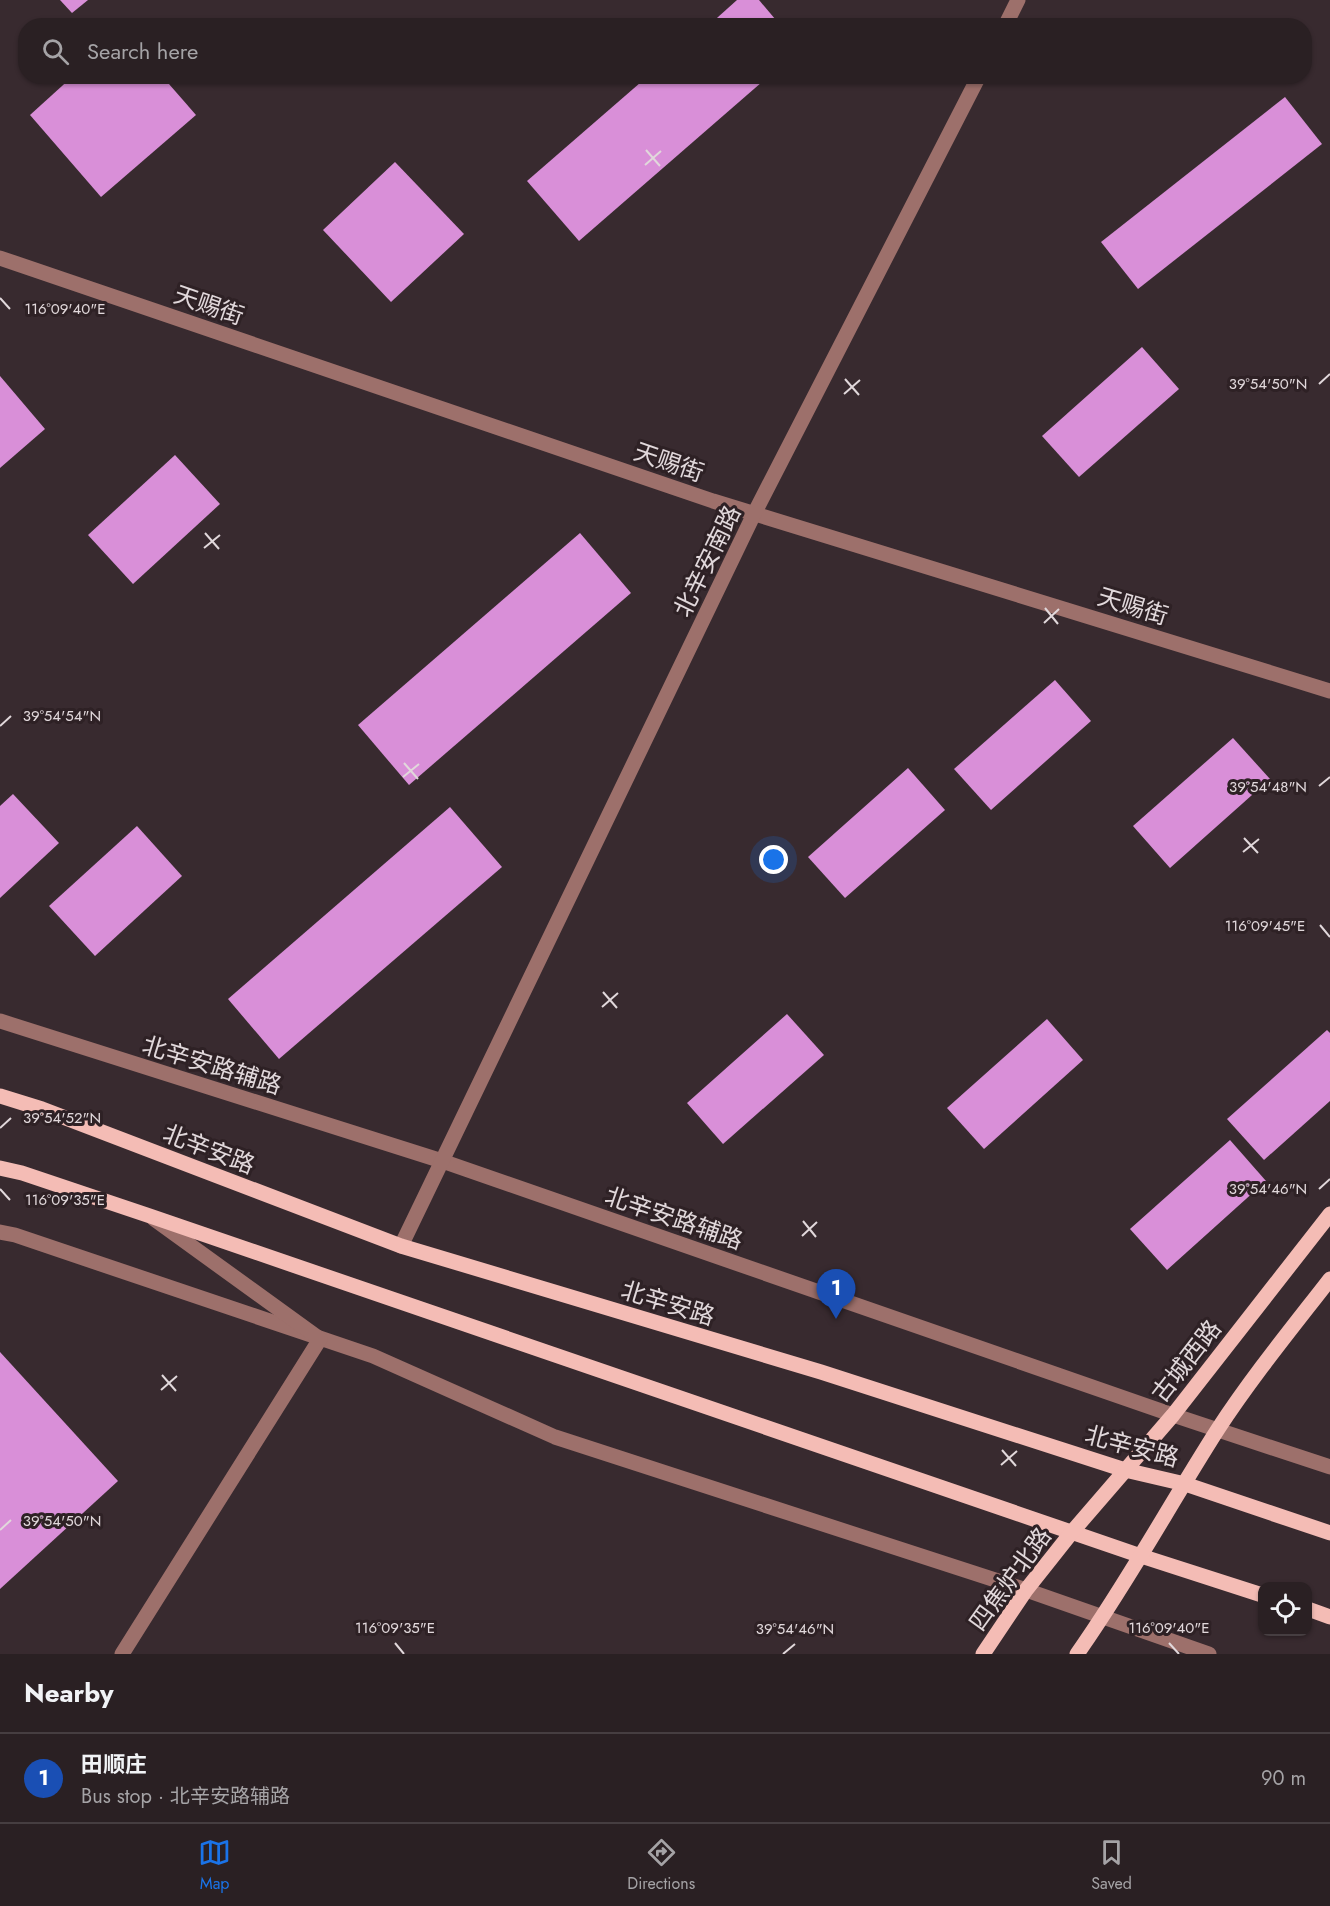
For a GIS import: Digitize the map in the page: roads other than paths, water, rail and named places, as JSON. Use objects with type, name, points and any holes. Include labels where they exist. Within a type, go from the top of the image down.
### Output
[{"type":"main road","name":"北辛安路","points":[[0,1096],[42,1109],[401,1246],[821,1372],[1125,1470],[1185,1484],[1330,1533]]},
{"type":"main road","points":[[0,1168],[22,1173],[150,1216],[1142,1556],[1258,1593]]},
{"type":"main road","name":"古城西路","points":[[1072,1532],[1173,1415],[1330,1214]]},
{"type":"main road","points":[[1077,1654],[1142,1556],[1238,1400],[1330,1279]]},
{"type":"main road","name":"四焦炉北路","points":[[983,1654],[1026,1590],[1072,1532]]},
{"type":"main road","points":[[1312,1611],[1330,1617]]},
{"type":"street","points":[[1009,18],[1018,0]]},
{"type":"street","name":"北辛安南路","points":[[401,1246],[754,514],[975,84]]},
{"type":"street","name":"天赐街","points":[[0,258],[754,514],[1330,691]]},
{"type":"street","name":"北辛安路辅路","points":[[0,1022],[442,1161],[1173,1415],[1330,1467]]},
{"type":"street","points":[[150,1216],[320,1339]]},
{"type":"street","points":[[0,1232],[15,1235],[372,1356],[555,1437],[1026,1590],[1209,1654]]},
{"type":"street","points":[[122,1654],[320,1339]]},
{"type":"place","name":"田顺庄","points":[[836,1319]]}]
